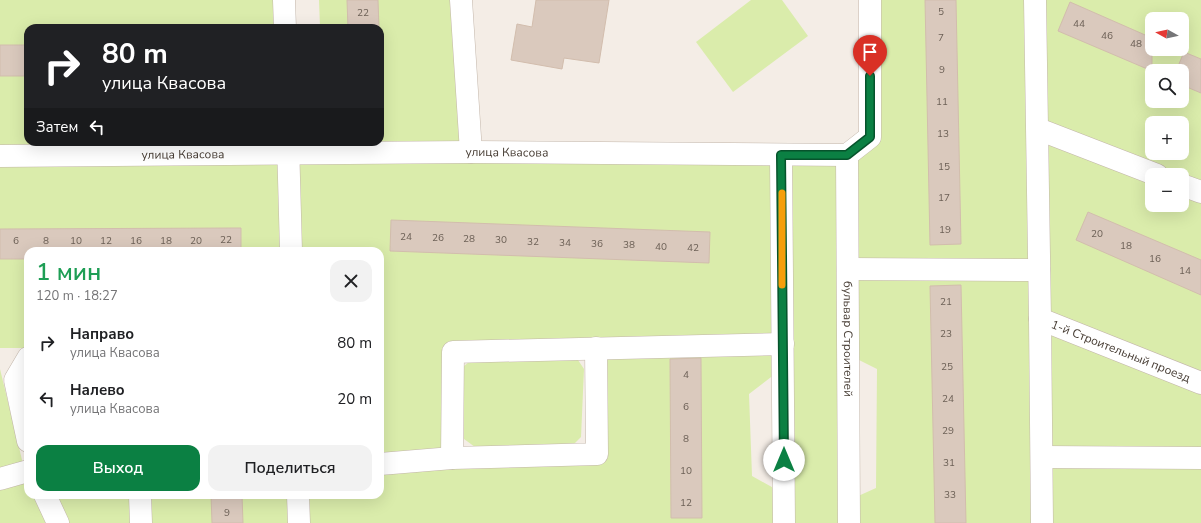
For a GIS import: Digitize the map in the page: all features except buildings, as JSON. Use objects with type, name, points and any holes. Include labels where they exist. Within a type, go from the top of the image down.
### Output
[{"type":"street","points":[[284,0],[285,24]]},
{"type":"street","points":[[461,0],[471,152]]},
{"type":"street","points":[[847,155],[870,137],[870,0]]},
{"type":"street","points":[[1035,0],[1038,129],[1042,523]]},
{"type":"street","points":[[1038,129],[1145,170]]},
{"type":"street","points":[[288,148],[291,247]]},
{"type":"street","name":"улица Квасова","points":[[0,156],[288,148],[471,152],[847,155]]},
{"type":"street","points":[[781,155],[784,523]]},
{"type":"street","name":"бульвар Строителей","points":[[847,155],[849,523]]},
{"type":"street","points":[[1189,188],[1201,192]]},
{"type":"street","points":[[848,269],[1039,270]]},
{"type":"street","name":"1-й Строительный проезд","points":[[1040,320],[1201,383]]},
{"type":"street","points":[[452,458],[454,352],[782,344]]},
{"type":"street","points":[[384,464],[452,458],[597,454],[596,348]]},
{"type":"street","points":[[24,365],[16,380],[24,421]]},
{"type":"street","points":[[1042,457],[1201,458]]},
{"type":"street","points":[[0,479],[24,472]]},
{"type":"street","points":[[47,499],[58,523]]},
{"type":"street","points":[[140,499],[141,523]]},
{"type":"street","points":[[298,499],[299,523]]},
{"type":"green space","points":[[0,0],[275,0],[276,24],[24,24],[24,146],[61,146],[60,150],[0,150]]},
{"type":"green space","points":[[319,0],[453,0],[463,145],[295,149],[295,146],[384,146],[384,24],[320,24]]},
{"type":"green space","points":[[751,0],[782,0],[808,36],[733,92],[696,42]]},
{"type":"green space","points":[[876,0],[1029,0],[1031,263],[854,263],[853,158],[875,140]]},
{"type":"green space","points":[[1041,0],[1201,0],[1201,186],[1189,179],[1189,168],[1154,168],[1043,125]]},
{"type":"green space","points":[[1043,137],[1145,177],[1145,212],[1189,212],[1189,194],[1201,199],[1201,375],[1046,312]]},
{"type":"green space","points":[[164,146],[280,146],[280,148],[166,150]]},
{"type":"green space","points":[[295,160],[777,160],[778,341],[450,348],[449,454],[384,460],[384,247],[298,247]]},
{"type":"green space","points":[[283,161],[286,247],[24,247],[24,348],[0,348],[0,163]]},
{"type":"green space","points":[[786,161],[841,161],[844,523],[789,523]]},
{"type":"green space","points":[[1031,277],[1033,523],[856,523],[856,497],[876,488],[877,369],[855,358],[855,278]]},
{"type":"green space","points":[[1046,332],[1201,394],[1201,449],[1047,449]]},
{"type":"green space","points":[[778,348],[779,371],[749,394],[752,476],[779,491],[779,523],[305,523],[304,499],[384,499],[384,469],[602,458],[602,353]]},
{"type":"green space","points":[[473,359],[578,360],[584,369],[581,437],[571,447],[475,447],[464,439],[464,366]]},
{"type":"green space","points":[[0,369],[23,464],[0,471]]},
{"type":"green space","points":[[1047,461],[1201,464],[1201,523],[1047,523]]},
{"type":"green space","points":[[24,480],[24,499],[38,499],[49,523],[0,523],[0,487]]},
{"type":"green space","points":[[58,499],[130,499],[131,523],[69,523]]},
{"type":"green space","points":[[145,499],[293,499],[294,523],[146,523]]},
{"type":"slow traffic","points":[[782,193],[782,285]]},
{"type":"route","points":[[784,460],[781,155],[847,155],[870,137],[870,76]]}]
